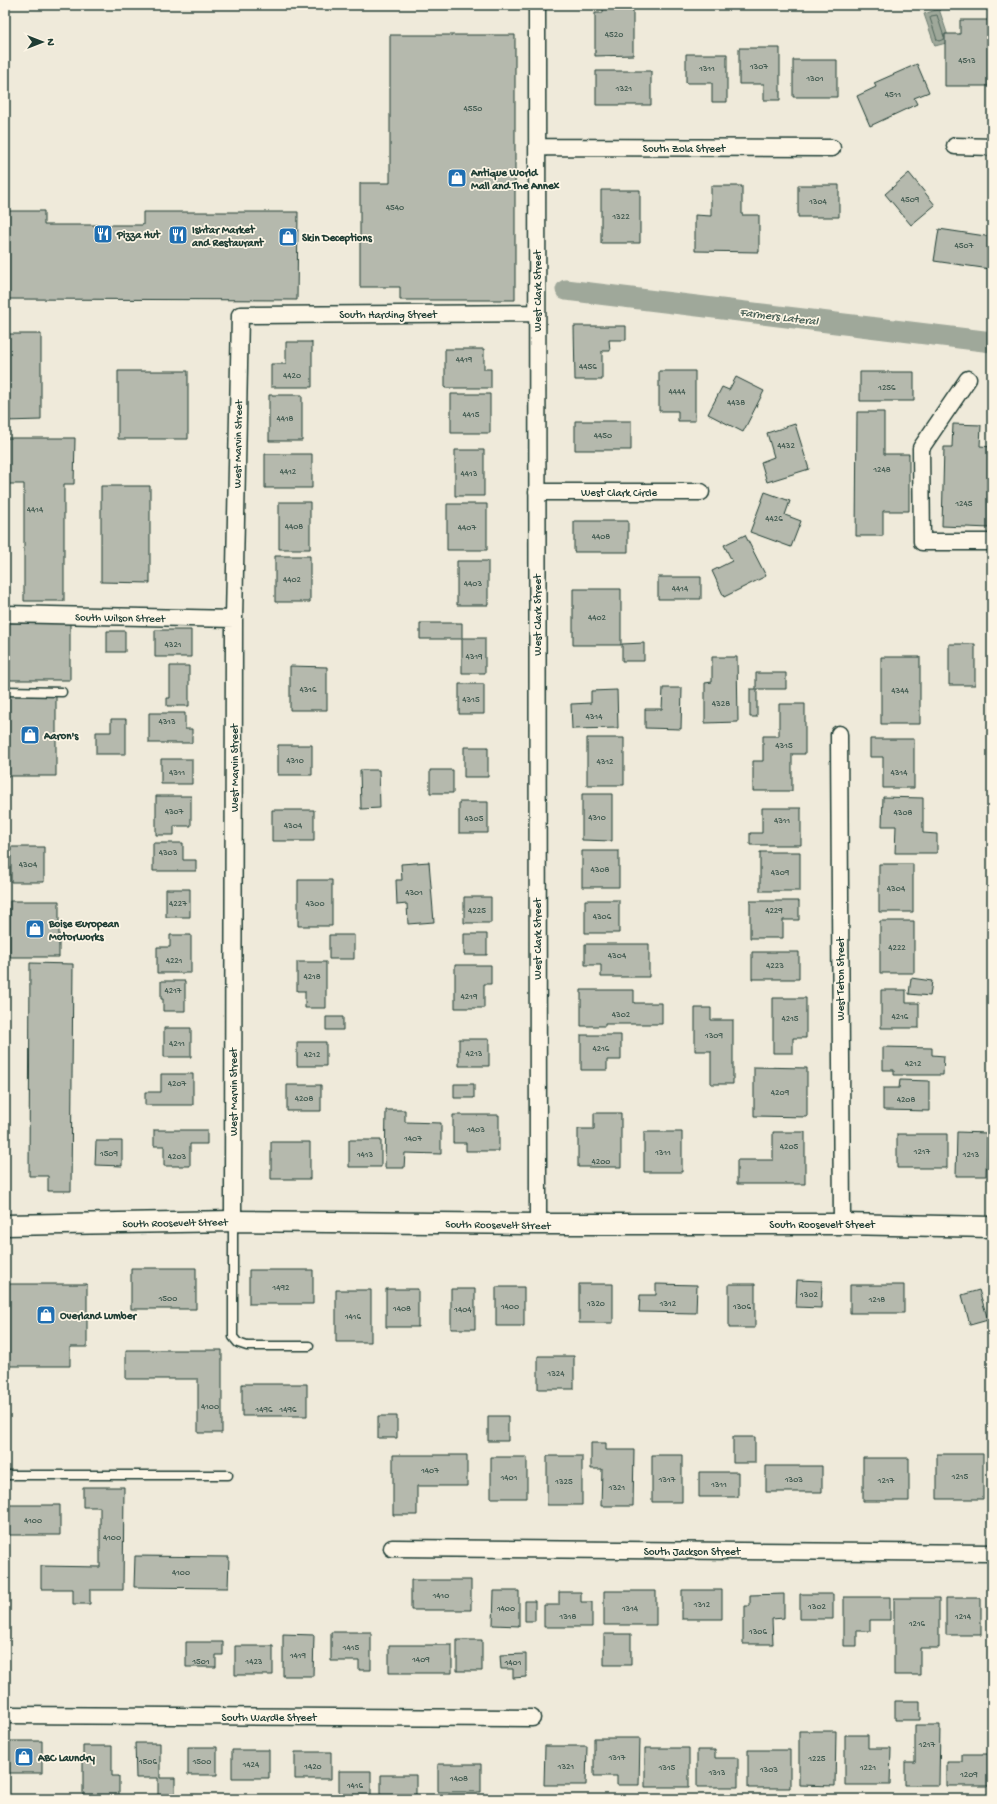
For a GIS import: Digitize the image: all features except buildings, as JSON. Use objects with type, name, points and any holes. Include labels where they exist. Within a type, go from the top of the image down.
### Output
[{"type":"street","name":"West Clark Street","points":[[537,5],[538,1224]]},
{"type":"street","points":[[955,146],[992,147]]},
{"type":"street","name":"South Zola Street","points":[[537,147],[832,148]]},
{"type":"street","name":"South Harding Street","points":[[240,315],[537,313]]},
{"type":"street","name":"West Marvin Street","points":[[233,1221],[234,619],[240,315]]},
{"type":"street","points":[[968,379],[921,448],[922,542],[992,542]]},
{"type":"street","name":"West Clark Circle","points":[[537,492],[701,492]]},
{"type":"street","name":"South Wilson Street","points":[[5,614],[234,619]]},
{"type":"street","name":"West Teton Street","points":[[839,734],[842,1224]]},
{"type":"street","name":"South Roosevelt Street","points":[[5,1225],[233,1221],[538,1224],[842,1224],[992,1227]]},
{"type":"street","name":"South Jackson Street","points":[[392,1548],[992,1553]]},
{"type":"street","name":"South Wardle Street","points":[[5,1716],[532,1718]]},
{"type":"lane","points":[[5,692],[62,692]]},
{"type":"lane","points":[[233,1221],[233,1337],[238,1343],[247,1346],[309,1346]]},
{"type":"lane","points":[[5,1474],[228,1475]]},
{"type":"water","points":[[939,9],[950,42],[935,46],[924,14]]},
{"type":"waterway","name":"Farmers Lateral","points":[[566,290],[992,342]]},
{"type":"place","name":"Antique World Mall and The Annex","points":[[457,178]]},
{"type":"place","name":"Pizza Hut","points":[[103,234]]},
{"type":"place","name":"Ishtar Market and Restaurant","points":[[178,235]]},
{"type":"place","name":"Skin Deceptions","points":[[288,237]]},
{"type":"place","name":"Aaron's","points":[[30,735]]},
{"type":"place","name":"Boise European Motorworks","points":[[35,929]]},
{"type":"place","name":"Overland Lumber","points":[[46,1315]]},
{"type":"place","name":"ABC Laundry","points":[[24,1757]]}]
